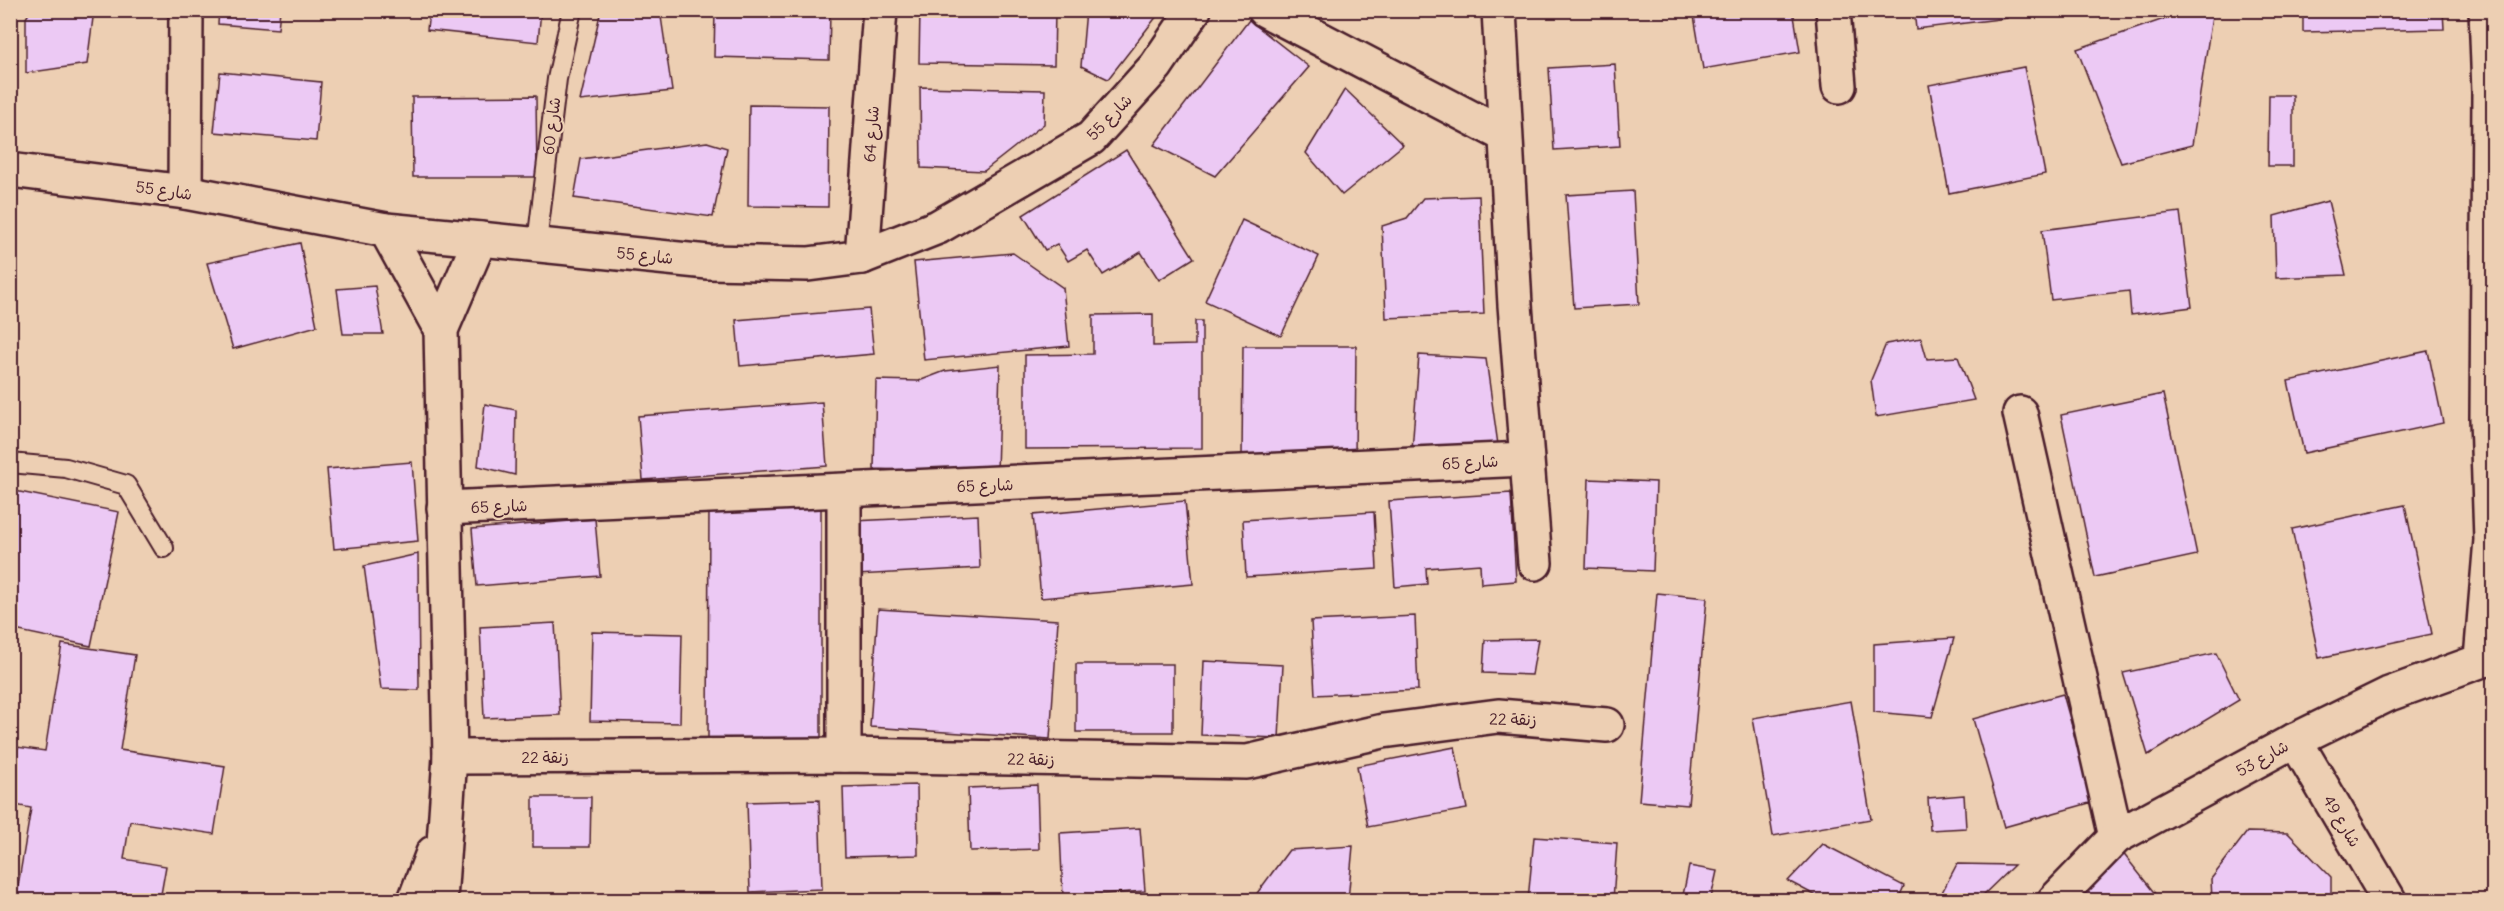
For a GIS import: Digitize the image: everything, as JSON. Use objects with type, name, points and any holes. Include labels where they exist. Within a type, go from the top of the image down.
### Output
[{"type":"street","points":[[185,192],[186,10]]},
{"type":"street","name":"شارع 64","points":[[862,257],[880,10]]},
{"type":"street","name":"شارع 55","points":[[10,170],[185,192],[387,230],[537,243],[708,262],[808,264],[862,257],[938,227],[1091,138],[1156,66],[1194,10]]},
{"type":"street","points":[[1265,10],[1504,135]]},
{"type":"street","points":[[1499,10],[1504,135],[1525,459],[1535,563]]},
{"type":"street","points":[[1833,10],[1839,86]]},
{"type":"street","points":[[2486,10],[2491,104],[2487,418],[2492,544],[2487,657]]},
{"type":"street","points":[[387,230],[441,330]]},
{"type":"street","points":[[440,900],[450,757],[441,330],[480,239]]},
{"type":"street","points":[[2020,413],[2116,837]]},
{"type":"street","name":"شارع 65","points":[[444,508],[1525,459]]},
{"type":"street","points":[[844,491],[844,755]]},
{"type":"street","name":"شارع 53","points":[[2055,900],[2116,837],[2295,740],[2389,694],[2487,657]]},
{"type":"street","name":"زنقة 22","points":[[450,757],[844,755],[1246,762],[1383,731],[1498,716],[1608,725]]},
{"type":"street","name":"شارع 49","points":[[2295,740],[2389,900]]},
{"type":"street","points":[[415,900],[447,812]]},
{"type":"lane","name":"شارع 60","points":[[537,243],[557,79],[572,10]]},
{"type":"lane","points":[[10,463],[66,468],[126,485],[164,548]]},
{"type":"building","points":[[31,10],[94,10],[87,64],[26,73],[26,18]]},
{"type":"building","points":[[219,10],[280,10],[278,29],[218,24]]},
{"type":"building","points":[[429,10],[541,10],[538,42],[427,30]]},
{"type":"building","points":[[601,10],[660,10],[672,91],[580,101]]},
{"type":"building","points":[[715,10],[830,10],[829,60],[714,57]]},
{"type":"building","points":[[920,10],[1055,10],[1054,65],[919,63]]},
{"type":"building","points":[[1086,10],[1156,10],[1157,16],[1108,79],[1081,66]]},
{"type":"building","points":[[1693,10],[1793,10],[1800,52],[1703,69]]},
{"type":"building","points":[[1914,10],[2006,10],[2007,18],[1916,29]]},
{"type":"building","points":[[2190,10],[2213,10],[2192,145],[2121,163],[2077,49]]},
{"type":"building","points":[[2303,10],[2443,10],[2444,29],[2303,32]]},
{"type":"building","points":[[1249,20],[1309,67],[1215,176],[1154,145]]},
{"type":"building","points":[[1615,64],[1620,146],[1554,150],[1549,68]]},
{"type":"building","points":[[2024,67],[2045,174],[1949,193],[1929,85]]},
{"type":"building","points":[[220,72],[321,82],[316,141],[214,132]]},
{"type":"building","points":[[920,87],[1045,90],[1044,124],[984,171],[921,168]]},
{"type":"building","points":[[1345,89],[1403,145],[1342,195],[1306,153]]},
{"type":"building","points":[[2269,95],[2293,95],[2293,166],[2268,166]]},
{"type":"building","points":[[536,96],[537,177],[413,177],[412,97]]},
{"type":"building","points":[[749,105],[829,106],[828,207],[748,206]]},
{"type":"building","points":[[707,142],[727,148],[713,217],[574,198],[581,159]]},
{"type":"building","points":[[1126,150],[1194,258],[1159,280],[1141,252],[1103,275],[1087,250],[1068,261],[1057,244],[1045,250],[1023,215]]},
{"type":"building","points":[[1633,191],[1639,304],[1574,308],[1566,195]]},
{"type":"building","points":[[1479,196],[1484,314],[1386,318],[1382,226],[1407,218],[1423,198]]},
{"type":"building","points":[[2328,201],[2346,275],[2276,278],[2274,216]]},
{"type":"building","points":[[2180,212],[2192,307],[2131,315],[2129,291],[2051,300],[2042,230]]},
{"type":"building","points":[[1242,220],[1319,256],[1281,336],[1205,301]]},
{"type":"building","points":[[300,243],[317,326],[233,349],[207,263]]},
{"type":"building","points":[[1013,253],[1063,288],[1069,346],[924,360],[914,262]]},
{"type":"building","points":[[375,286],[383,334],[343,334],[337,289]]},
{"type":"building","points":[[869,309],[874,354],[740,366],[736,320]]},
{"type":"building","points":[[1153,314],[1153,346],[1195,345],[1195,321],[1202,321],[1202,448],[1025,449],[1025,355],[1093,354],[1093,315]]},
{"type":"building","points":[[1921,338],[1927,359],[1958,357],[1974,400],[1876,417],[1871,380],[1886,344]]},
{"type":"building","points":[[1243,346],[1356,346],[1355,459],[1242,458]]},
{"type":"building","points":[[2428,351],[2443,423],[2304,453],[2288,381]]},
{"type":"building","points":[[1419,355],[1486,359],[1499,452],[1412,451]]},
{"type":"building","points":[[1000,365],[997,473],[874,469],[876,380],[919,381],[945,371]]},
{"type":"building","points":[[2163,394],[2197,555],[2095,577],[2061,415]]},
{"type":"building","points":[[822,402],[827,466],[643,480],[638,416]]},
{"type":"building","points":[[485,404],[516,410],[515,475],[478,466]]},
{"type":"building","points":[[412,462],[418,541],[334,549],[327,469]]},
{"type":"building","points":[[1589,479],[1656,482],[1653,571],[1586,568]]},
{"type":"building","points":[[10,490],[119,512],[91,646],[10,629]]},
{"type":"building","points":[[1511,493],[1516,581],[1481,584],[1480,564],[1426,568],[1427,584],[1395,587],[1389,501]]},
{"type":"building","points":[[1185,501],[1193,584],[1041,598],[1033,515]]},
{"type":"building","points":[[821,505],[821,739],[708,739],[709,506]]},
{"type":"building","points":[[2405,505],[2432,634],[2319,658],[2292,529]]},
{"type":"building","points":[[1374,512],[1377,569],[1246,577],[1243,520]]},
{"type":"building","points":[[978,515],[980,568],[857,575],[854,521]]},
{"type":"building","points":[[595,519],[600,576],[477,586],[472,529]]},
{"type":"building","points":[[418,554],[419,690],[381,689],[364,566]]},
{"type":"building","points":[[1657,593],[1707,598],[1688,805],[1639,801]]},
{"type":"building","points":[[878,609],[1058,620],[1050,739],[870,727]]},
{"type":"building","points":[[1415,616],[1418,690],[1315,695],[1311,621]]},
{"type":"building","points":[[555,623],[560,715],[484,718],[480,627]]},
{"type":"building","points":[[592,632],[682,634],[680,723],[590,721]]},
{"type":"building","points":[[1954,638],[1932,717],[1874,712],[1874,644]]},
{"type":"building","points":[[1538,639],[1532,675],[1483,673],[1485,640]]},
{"type":"building","points":[[62,644],[135,655],[120,750],[225,766],[214,834],[130,821],[124,859],[166,866],[160,900],[10,900],[10,891],[17,892],[31,808],[10,804],[10,746],[45,751]]},
{"type":"building","points":[[2216,653],[2239,700],[2148,755],[2123,673]]},
{"type":"building","points":[[1204,661],[1283,665],[1279,738],[1201,735]]},
{"type":"building","points":[[1076,664],[1173,664],[1173,732],[1076,732]]},
{"type":"building","points":[[2063,694],[2093,802],[2004,827],[1973,719]]},
{"type":"building","points":[[1851,701],[1871,819],[1773,836],[1753,718]]},
{"type":"building","points":[[1455,747],[1467,809],[1368,827],[1357,766]]},
{"type":"building","points":[[917,785],[918,855],[845,857],[843,787]]},
{"type":"building","points":[[1037,785],[1039,849],[970,851],[968,788]]},
{"type":"building","points":[[1964,795],[1966,828],[1930,830],[1928,798]]},
{"type":"building","points":[[533,797],[591,797],[590,847],[533,847]]},
{"type":"building","points":[[819,800],[822,889],[750,892],[747,802]]},
{"type":"building","points":[[1140,828],[1145,891],[1063,897],[1060,833]]},
{"type":"building","points":[[2247,832],[2288,833],[2331,877],[2331,900],[2212,900],[2211,879]]},
{"type":"building","points":[[1534,837],[1617,843],[1613,900],[1528,900]]},
{"type":"building","points":[[1823,844],[1904,886],[1898,900],[1824,900],[1788,881]]},
{"type":"building","points":[[1353,846],[1348,900],[1252,900],[1289,850]]},
{"type":"building","points":[[2122,852],[2160,900],[2061,900]]},
{"type":"building","points":[[1957,864],[2014,865],[1978,900],[1938,900]]},
{"type":"building","points":[[1689,866],[1717,871],[1711,898],[1724,900],[1682,900]]}]
